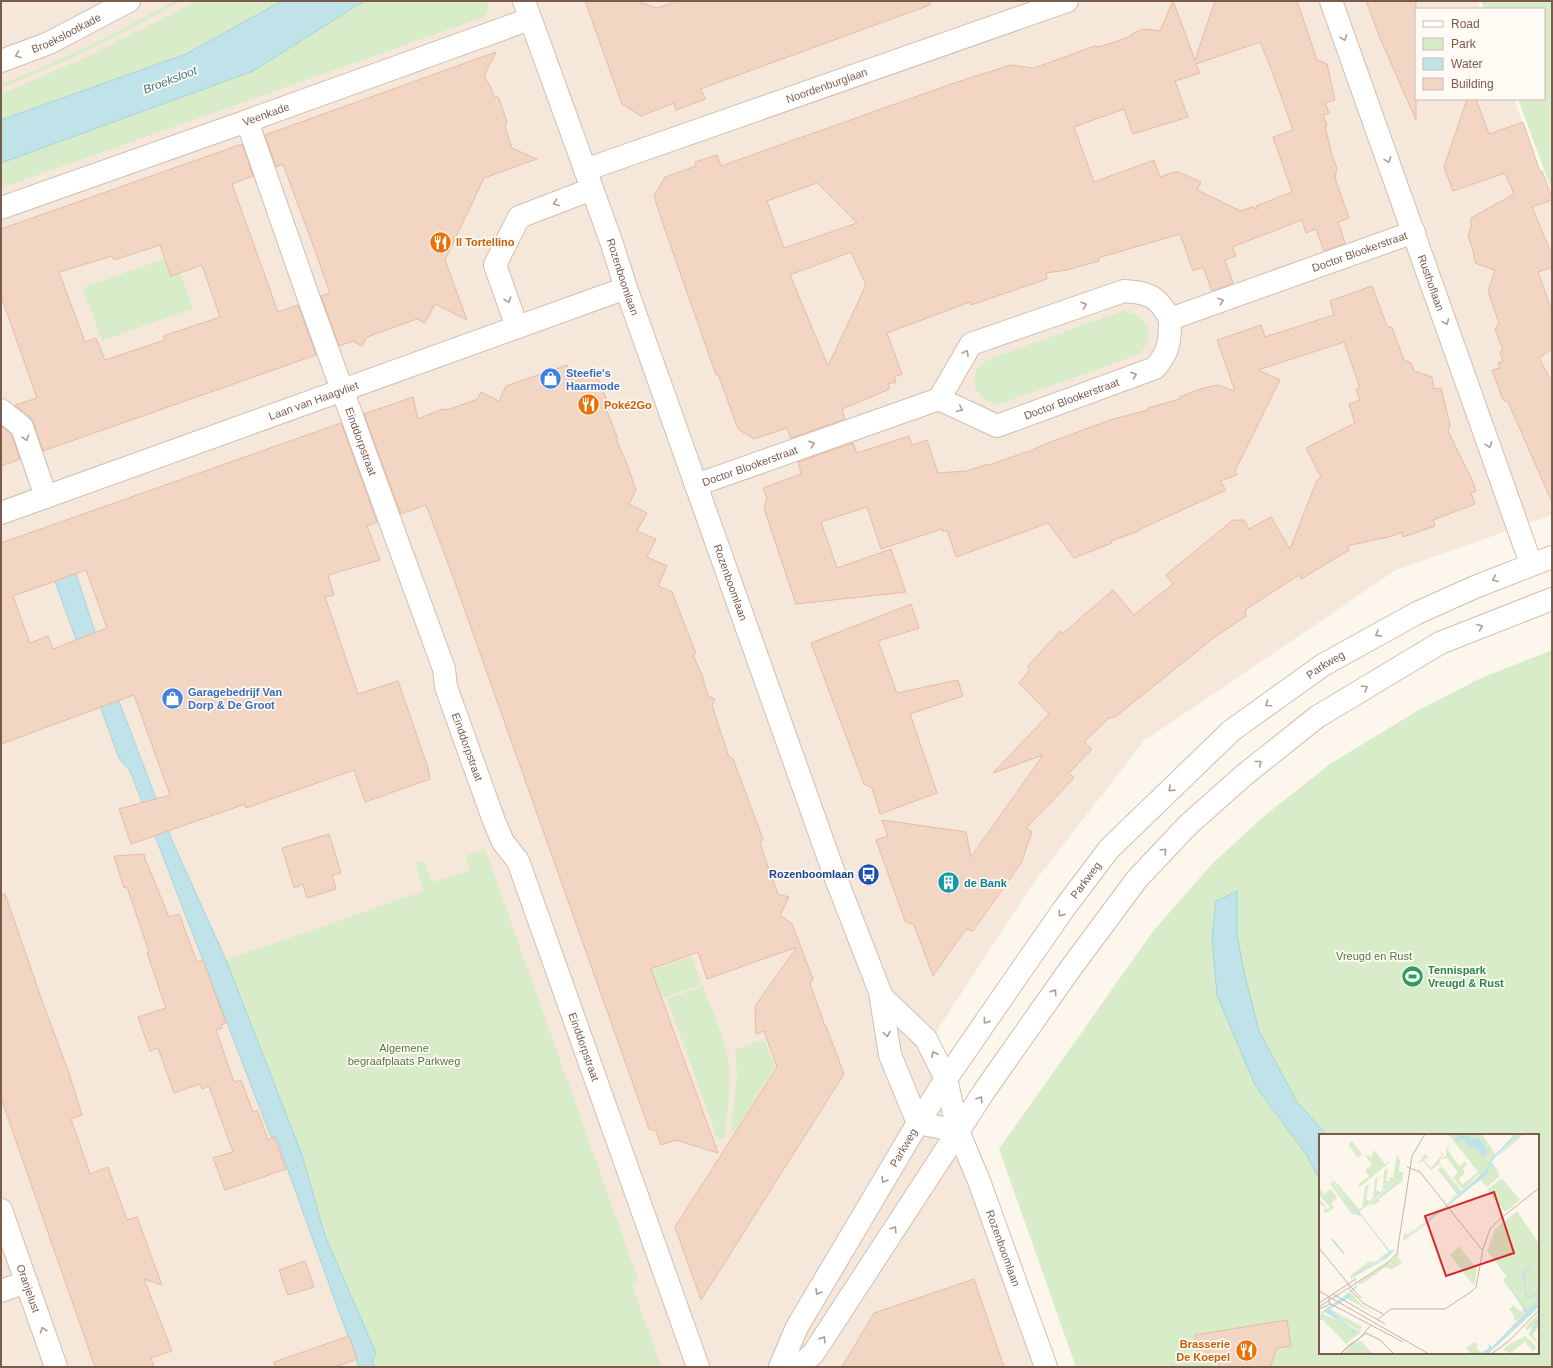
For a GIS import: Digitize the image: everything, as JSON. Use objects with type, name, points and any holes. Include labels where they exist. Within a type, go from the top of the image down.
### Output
[{"type":"street","name":"Broekslootkade","points":[[1,61],[49,43],[129,1]]},
{"type":"street","name":"Noordenburglaan","points":[[589,180],[1021,9],[1067,1]]},
{"type":"street","name":"Rusthoflaan","points":[[1331,1],[1532,564]]},
{"type":"street","name":"Rozenboomlaan","points":[[527,10],[589,180],[835,876],[881,996],[890,1056],[918,1123]]},
{"type":"street","name":"Veenkade","points":[[1,208],[246,121],[527,10]]},
{"type":"street","name":"Einddorpstraat","points":[[246,121],[444,669],[446,687],[494,821],[503,842],[518,861],[698,1367]]},
{"type":"street","points":[[517,327],[495,265],[519,217],[589,180]]},
{"type":"street","name":"Doctor Blookerstraat","points":[[696,485],[939,399],[996,426],[1155,368],[1164,357],[1170,338],[1170,318],[1414,232]]},
{"type":"street","name":"Laan van Haagvliet","points":[[1,513],[626,288]]},
{"type":"street","points":[[939,399],[971,344],[985,339],[1124,291],[1150,295],[1163,306],[1170,318]]},
{"type":"street","points":[[1,410],[22,427],[46,497]]},
{"type":"street","name":"Parkweg","points":[[780,1367],[797,1327],[918,1123],[946,1079],[1063,910],[1109,849],[1231,731],[1323,665],[1369,638],[1417,613],[1475,587],[1552,557]]},
{"type":"street","points":[[797,1367],[813,1354],[958,1131],[1068,972],[1137,879],[1188,825],[1237,781],[1317,717],[1440,643],[1552,599]]},
{"type":"street","name":"Rozenboomlaan","points":[[881,996],[926,1040],[946,1079],[958,1131],[979,1181],[1046,1367]]},
{"type":"street","points":[[918,1123],[958,1131]]},
{"type":"street","name":"Oranjelust","points":[[1,1210],[56,1367]]},
{"type":"street","points":[[1,1291],[26,1282]]},
{"type":"shaded area","points":[[1,1],[1478,1],[1481,8],[1415,8],[1415,100],[1514,100],[1552,203],[1552,515],[1396,570],[1144,741],[1032,885],[925,1049],[1036,1367],[1,1367]]},
{"type":"green space","points":[[174,1],[181,1],[92,48],[1,88],[1,84],[89,46]]},
{"type":"green space","points":[[197,1],[282,1],[186,54],[1,120],[1,94],[85,58]]},
{"type":"green space","points":[[364,1],[486,1],[488,10],[484,17],[1,188],[1,163],[253,71]]},
{"type":"green space","points":[[1481,1],[1552,1],[1552,191],[1518,100],[1545,100],[1545,8],[1484,8]]},
{"type":"green space","points":[[174,255],[193,308],[102,341],[83,288]]},
{"type":"green space","points":[[1122,311],[1139,315],[1148,327],[1148,342],[1140,354],[1000,404],[985,401],[975,388],[975,371],[987,360]]},
{"type":"green space","name":"Vreugd en Rust","points":[[1552,650],[1552,1367],[1076,1367],[999,1149],[1154,930],[1213,863],[1263,817],[1330,764],[1417,711],[1479,679]]},
{"type":"green space","name":"Algemene begraafplaats Parkweg","points":[[485,849],[639,1282],[632,1285],[661,1367],[366,1367],[226,960],[424,891],[415,863],[424,860],[432,882],[470,870],[466,856]]},
{"type":"green space","points":[[692,956],[701,985],[610,1016],[600,989]]},
{"type":"green space","points":[[703,986],[724,1042],[730,1071],[725,1138],[718,1140],[667,999]]},
{"type":"green space","points":[[764,1039],[775,1067],[734,1132],[731,1128],[737,1075],[735,1050]]},
{"type":"water","name":"Broeksloot","points":[[282,1],[364,1],[253,71],[1,163],[1,120],[186,54]]},
{"type":"water","points":[[67,546],[110,678],[174,845],[226,960],[302,1155],[325,1236],[376,1353],[372,1361],[374,1367],[359,1367],[276,1137],[271,1137],[130,771],[119,758],[45,554]]},
{"type":"water","points":[[1237,891],[1237,935],[1244,972],[1259,1031],[1297,1102],[1326,1134],[1319,1134],[1319,1178],[1306,1154],[1255,1085],[1217,995],[1212,938],[1216,901]]},
{"type":"building","points":[[585,1],[637,1],[657,8],[677,1],[930,1],[930,5],[700,89],[706,99],[676,110],[674,103],[641,116],[622,104]]},
{"type":"building","points":[[1173,1],[1195,60],[1215,1],[1297,1],[1317,60],[1327,64],[1335,100],[1325,103],[1329,113],[1323,115],[1327,126],[1325,126],[1332,156],[1337,168],[1335,178],[1349,218],[1338,222],[1345,243],[1324,251],[1316,229],[1306,233],[1302,220],[1232,247],[1236,256],[1225,260],[1233,283],[1212,291],[1203,267],[1193,271],[1180,234],[1098,258],[1099,261],[1067,270],[1046,273],[1047,279],[971,305],[970,302],[887,333],[902,374],[894,377],[896,382],[888,384],[890,389],[842,409],[845,419],[791,438],[787,428],[754,439],[738,429],[718,374],[716,375],[654,196],[665,177],[696,166],[695,162],[717,155],[721,166],[957,82],[1011,65],[1034,68],[1095,46],[1098,47],[1115,42],[1131,36],[1133,33],[1143,29],[1160,31]],"holes":[[[1260,42],[1293,130],[1273,137],[1292,192],[1256,206],[1257,209],[1252,207],[1241,211],[1197,190],[1201,182],[1179,172],[1174,172],[1160,177],[1154,160],[1094,182],[1074,127],[1124,109],[1133,134],[1188,117],[1175,81],[1200,73],[1196,64]],[[817,183],[857,223],[784,248],[767,201]],[[851,252],[866,285],[828,366],[790,275]]]},
{"type":"building","points":[[1366,1],[1416,1],[1416,120],[1380,38]]},
{"type":"building","points":[[496,52],[484,76],[494,96],[499,98],[507,122],[505,127],[512,148],[537,159],[484,178],[445,260],[467,320],[435,304],[425,323],[417,319],[367,337],[362,346],[353,341],[339,346],[321,296],[330,293],[283,164],[276,167],[265,135]]},
{"type":"building","points":[[1467,100],[1476,100],[1489,134],[1523,122],[1540,172],[1542,171],[1552,197],[1552,200],[1532,207],[1552,255],[1552,267],[1538,272],[1552,312],[1552,349],[1539,358],[1552,382],[1552,502],[1508,402],[1503,400],[1492,370],[1500,368],[1498,363],[1503,361],[1500,352],[1503,350],[1495,329],[1499,323],[1488,291],[1495,270],[1475,263],[1473,250],[1468,236],[1471,227],[1471,218],[1514,194],[1505,173],[1453,191],[1444,167]]},
{"type":"building","points":[[242,144],[253,176],[232,184],[278,312],[298,305],[316,355],[43,451],[34,423],[30,417],[15,405],[37,398],[1,296],[1,229]],"holes":[[[160,245],[171,276],[202,265],[220,317],[163,336],[165,340],[105,360],[96,338],[85,342],[59,272],[112,256],[114,260]]]},
{"type":"building","points":[[1372,286],[1387,326],[1392,328],[1404,360],[1411,363],[1414,371],[1432,377],[1434,389],[1441,388],[1450,425],[1448,431],[1472,480],[1476,491],[1471,493],[1475,504],[1433,520],[1435,526],[1403,537],[1402,532],[1392,536],[1347,546],[1349,550],[1301,579],[1299,575],[1245,610],[1246,616],[1216,636],[1115,717],[1109,718],[1084,742],[1092,749],[1069,773],[1074,778],[1026,828],[1032,832],[1021,863],[973,931],[966,929],[933,976],[914,925],[905,921],[876,840],[888,836],[882,820],[966,832],[971,857],[1043,755],[993,773],[1049,714],[1019,683],[1030,670],[1027,667],[1060,631],[1062,634],[1113,590],[1134,615],[1173,584],[1166,575],[1233,520],[1244,520],[1249,529],[1271,517],[1290,549],[1317,480],[1321,477],[1306,448],[1355,423],[1349,404],[1360,400],[1356,389],[1360,388],[1344,342],[1258,370],[1280,380],[1235,471],[1237,475],[1220,481],[1226,490],[1138,530],[1139,531],[1111,541],[1112,543],[1074,558],[1048,523],[956,557],[947,530],[943,532],[942,529],[881,549],[867,507],[821,522],[837,568],[891,549],[906,592],[796,604],[764,508],[767,498],[763,488],[801,474],[798,462],[853,443],[857,453],[909,436],[912,445],[927,440],[938,473],[966,471],[1026,453],[1045,444],[1110,420],[1148,410],[1148,408],[1180,399],[1180,397],[1200,389],[1217,385],[1235,391],[1217,340],[1261,325],[1265,337],[1334,315],[1330,301]]},
{"type":"building","points":[[567,365],[574,382],[591,375],[599,380],[608,404],[605,406],[636,490],[629,504],[647,513],[637,531],[656,539],[647,557],[667,566],[658,586],[672,592],[696,654],[693,655],[702,675],[708,696],[715,699],[712,706],[729,757],[733,759],[763,839],[760,844],[778,894],[789,897],[780,915],[792,924],[813,979],[810,984],[844,1074],[701,1300],[675,1227],[777,1067],[764,1031],[756,1034],[755,1006],[797,947],[707,979],[698,952],[651,969],[718,1153],[676,1140],[661,1145],[656,1131],[649,1129],[452,574],[426,505],[401,514],[364,414],[413,397],[418,419],[442,409],[447,410],[478,399],[481,392],[499,401],[506,386]]},
{"type":"building","points":[[341,423],[377,522],[367,526],[380,560],[328,575],[334,595],[325,597],[358,694],[398,681],[428,768],[430,779],[365,802],[354,770],[246,808],[245,804],[131,844],[119,809],[170,795],[134,695],[1,744],[1,543]],"holes":[[[86,570],[107,628],[53,649],[48,636],[30,643],[13,596]]]},
{"type":"building","points":[[1,426],[11,434],[20,459],[1,466]]},
{"type":"building","points":[[911,604],[919,628],[878,641],[897,693],[958,680],[963,696],[910,714],[937,793],[880,814],[872,788],[864,784],[811,643]]},
{"type":"building","points":[[329,834],[341,873],[332,875],[336,889],[307,898],[303,884],[294,888],[282,848]]},
{"type":"building","points":[[144,854],[146,863],[169,917],[179,914],[197,962],[203,960],[226,1023],[221,1025],[222,1028],[216,1030],[234,1082],[241,1080],[253,1112],[257,1110],[268,1140],[274,1137],[286,1169],[225,1190],[213,1158],[233,1152],[209,1086],[202,1089],[200,1084],[174,1093],[158,1048],[150,1051],[138,1017],[166,1008],[147,953],[149,952],[127,887],[124,888],[114,856]]},
{"type":"building","points":[[5,894],[68,1070],[82,1115],[71,1119],[90,1174],[108,1167],[127,1220],[137,1217],[162,1285],[144,1279],[172,1351],[151,1358],[154,1367],[95,1367],[1,1098],[1,895]]},
{"type":"building","points":[[305,1261],[314,1287],[288,1295],[279,1270]]},
{"type":"building","points":[[974,1279],[1004,1367],[842,1367],[874,1313]]},
{"type":"building","points":[[1287,1320],[1291,1346],[1277,1348],[1270,1367],[1220,1367],[1216,1358],[1199,1361],[1195,1335]]},
{"type":"building","points":[[349,1336],[357,1359],[335,1367],[275,1367],[274,1362]]},
{"type":"place","name":"Il Tortellino","points":[[440,242]]},
{"type":"place","name":"Steefie's Haarmode","points":[[550,379]]},
{"type":"place","name":"Poké2Go","points":[[588,405]]},
{"type":"place","name":"Garagebedrijf Van Dorp & De Groot","points":[[173,698]]},
{"type":"place","name":"Rozenboomlaan","points":[[869,874]]},
{"type":"place","name":"de Bank","points":[[949,883]]},
{"type":"place","name":"Tennispark Vreugd & Rust","points":[[1413,976]]},
{"type":"place","name":"Brasserie De Koepel","points":[[1246,1350]]}]
